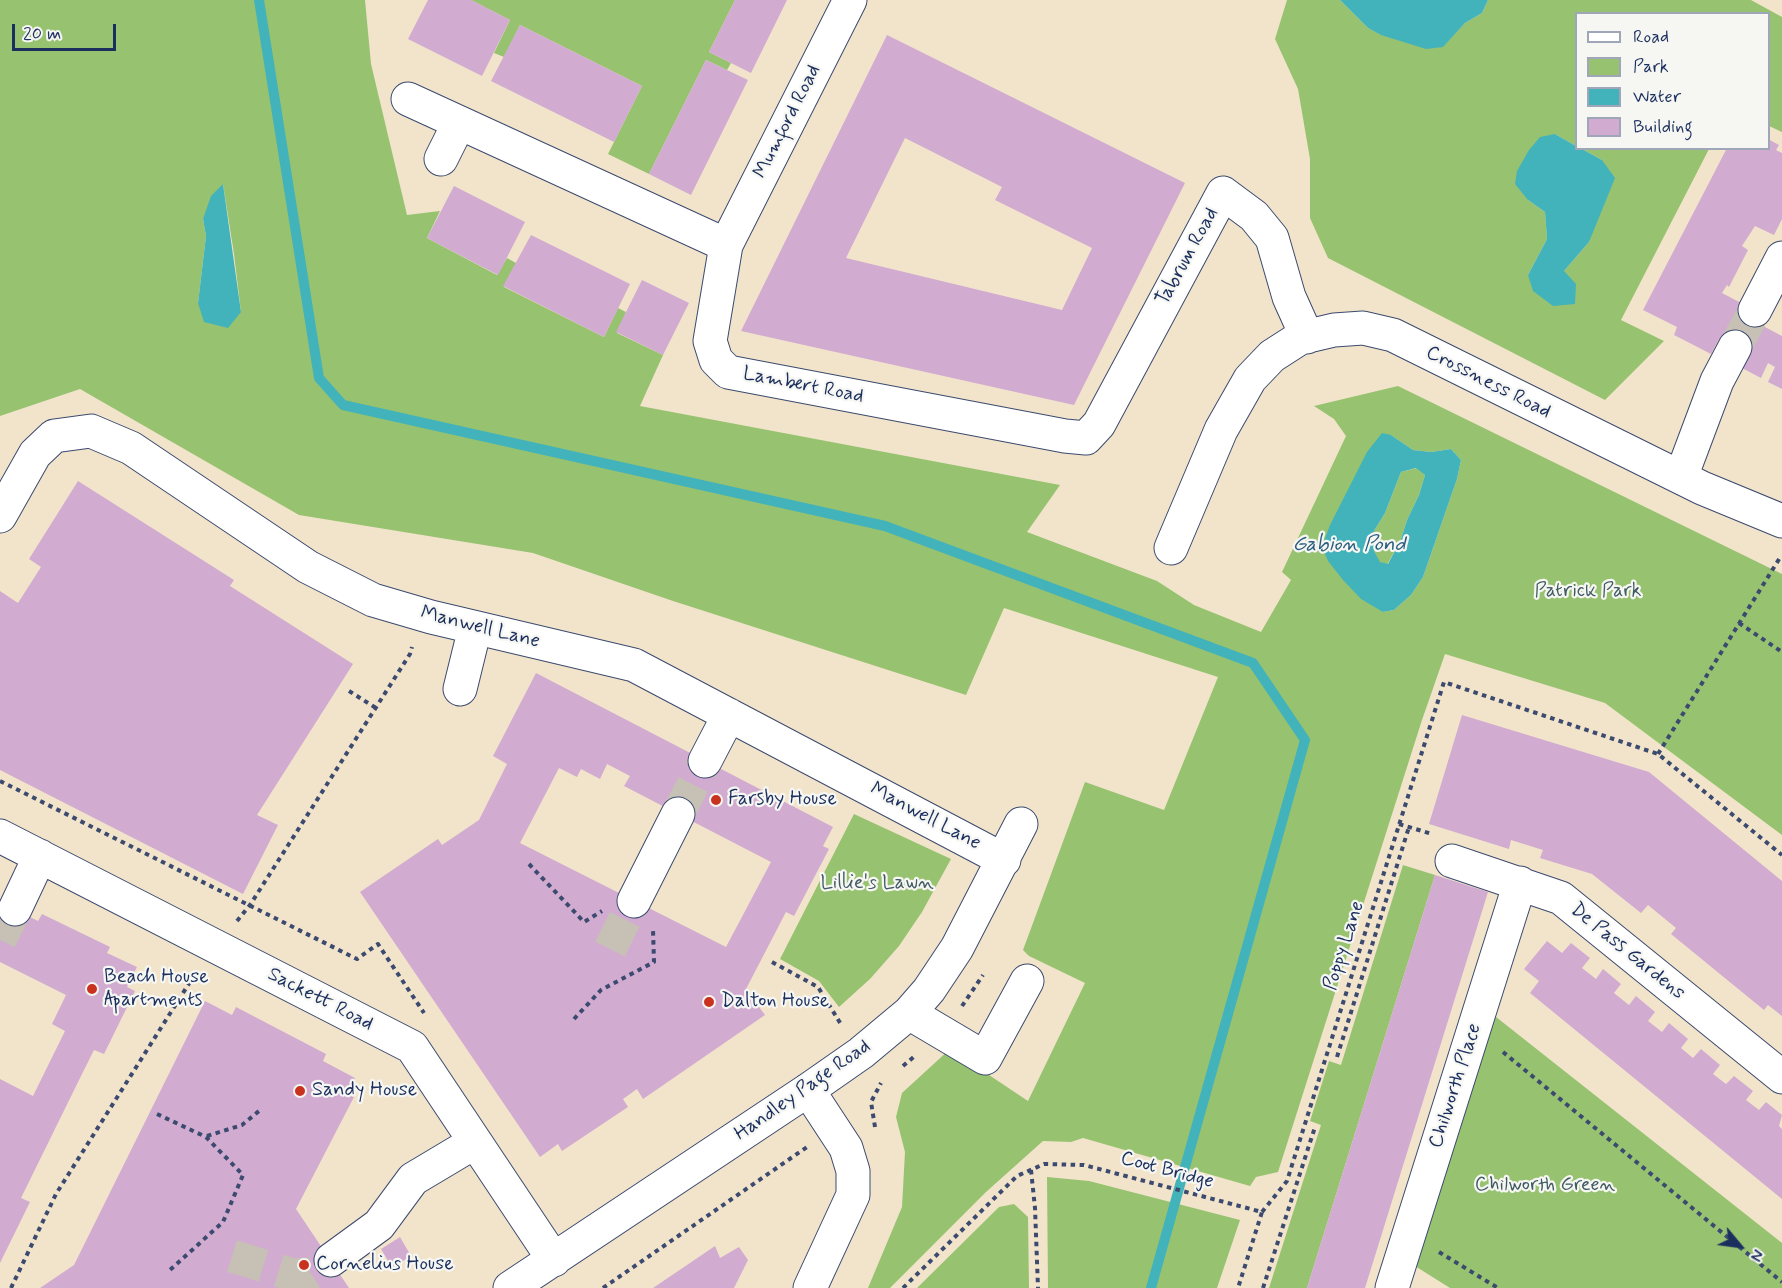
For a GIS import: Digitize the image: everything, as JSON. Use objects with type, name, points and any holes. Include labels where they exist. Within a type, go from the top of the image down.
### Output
[{"type":"street","name":"Mumford Road","points":[[726,245],[850,0]]},
{"type":"street","points":[[408,99],[726,245]]},
{"type":"street","points":[[441,159],[459,123]]},
{"type":"street","name":"Tabrum Road","points":[[1086,438],[1099,424],[1223,193],[1254,216],[1272,238],[1289,297],[1307,337]]},
{"type":"street","name":"Lambert Road","points":[[726,245],[710,341],[716,360],[728,372],[1053,434],[1086,438]]},
{"type":"street","points":[[1755,310],[1782,258]]},
{"type":"street","name":"Crossness Road","points":[[1171,548],[1221,430],[1250,380],[1272,356],[1300,338],[1334,330],[1363,328],[1393,335],[1535,408],[1681,477],[1782,521]]},
{"type":"street","points":[[1681,477],[1717,381],[1735,347]]},
{"type":"street","name":"Manwell Lane","points":[[0,516],[35,454],[54,436],[91,430],[131,448],[317,572],[373,600],[475,628],[634,665],[1004,860]]},
{"type":"street","points":[[460,689],[475,628]]},
{"type":"street","points":[[705,762],[729,715]]},
{"type":"street","points":[[632,910],[678,814]]},
{"type":"street","name":"Handley Page Road","points":[[510,1288],[808,1090],[861,1053],[909,1013],[929,990],[957,948],[1021,824]]},
{"type":"street","name":"Sackett Road","points":[[0,836],[412,1047],[554,1260]]},
{"type":"street","points":[[15,909],[40,856]]},
{"type":"street","name":"De Pass Gardens","points":[[1452,861],[1561,898],[1782,1077]]},
{"type":"street","name":"Chilworth Place","points":[[1392,1288],[1520,884]]},
{"type":"street","points":[[909,1013],[986,1058],[1027,981]]},
{"type":"street","points":[[808,1090],[846,1148],[853,1171],[853,1195],[810,1288]]},
{"type":"street","points":[[331,1260],[379,1225],[413,1179],[475,1142]]},
{"type":"path","points":[[1771,552],[1782,557],[1658,754],[1782,855]]},
{"type":"path","points":[[1739,623],[1782,652]]},
{"type":"path","name":"Poppy Lane","points":[[1262,1212],[1287,1181],[1444,682],[1658,754]]},
{"type":"path","points":[[349,691],[376,708]]},
{"type":"path","points":[[1337,1057],[1409,827],[1399,824]]},
{"type":"path","points":[[529,864],[584,922],[632,910],[654,962],[601,990],[574,1019]]},
{"type":"path","points":[[772,962],[818,987],[848,1033]]},
{"type":"path","points":[[1474,1029],[1782,1282]]},
{"type":"path","points":[[206,1137],[242,1125],[259,1111]]},
{"type":"path","points":[[157,1114],[206,1137],[243,1175],[224,1222],[170,1270]]},
{"type":"path","points":[[1263,1288],[1315,1127]]},
{"type":"path","points":[[603,1288],[809,1146]]},
{"type":"path","name":"Coot Bridge","points":[[1031,1170],[1044,1164],[1084,1165],[1262,1212]]},
{"type":"path","points":[[903,1288],[1017,1176],[1031,1170],[1038,1288]]},
{"type":"path","points":[[1238,1288],[1262,1212]]},
{"type":"path","points":[[1409,1234],[1498,1288]]},
{"type":"green space","name":"Patrick Park","points":[[0,0],[365,0],[371,64],[407,215],[440,211],[427,238],[497,275],[507,258],[516,263],[504,287],[604,337],[618,308],[626,312],[617,333],[663,355],[640,406],[1060,485],[1027,532],[1157,581],[1194,605],[1261,632],[1291,580],[1282,572],[1346,436],[1334,419],[1314,406],[1398,386],[1782,574],[1782,835],[1605,703],[1445,654],[1278,1172],[1256,1177],[1250,1186],[1083,1138],[1071,1142],[1043,1141],[986,1192],[890,1288],[868,1288],[902,1207],[905,1152],[896,1117],[902,1093],[950,1049],[1028,1101],[1085,983],[1029,956],[1023,950],[1085,782],[1164,810],[1218,677],[1004,608],[966,695],[673,601],[533,553],[299,515],[80,389],[0,416]],"holes":[[[223,184],[234,254],[241,312],[198,303],[206,236],[203,219]],[[1391,435],[1413,450],[1431,452],[1451,449],[1461,460],[1457,479],[1423,577],[1411,595],[1394,610],[1383,612],[1322,546],[1349,490]]]},
{"type":"green space","points":[[471,0],[735,0],[709,52],[731,63],[727,70],[706,60],[649,174],[608,154],[642,86],[520,25],[504,57],[494,53],[510,20]]},
{"type":"green space","points":[[1287,0],[1340,0],[1368,28],[1382,35],[1443,46],[1465,23],[1482,13],[1488,0],[1751,0],[1782,17],[1782,132],[1770,126],[1770,12],[1575,12],[1575,145],[1555,134],[1528,200],[1545,212],[1547,239],[1528,275],[1564,271],[1589,242],[1602,160],[1584,150],[1708,150],[1621,320],[1664,341],[1605,400],[1328,258],[1310,218],[1310,159],[1298,89],[1275,39]]},
{"type":"green space","points":[[1417,468],[1425,475],[1419,495],[1401,539],[1387,565],[1379,562],[1374,551],[1374,531],[1385,513],[1401,472]]},
{"type":"green space","name":"Lillie's Lawn","points":[[854,814],[951,859],[922,912],[899,946],[870,979],[839,1007],[819,981],[780,959]]},
{"type":"green space","points":[[1403,865],[1435,875],[1307,1288],[1269,1288],[1321,1125],[1310,1121],[1329,1061],[1341,1065]]},
{"type":"green space","name":"Chilworth Green","points":[[1491,1013],[1782,1243],[1782,1288],[1450,1288],[1415,1266]]},
{"type":"green space","points":[[1047,1177],[1089,1181],[1240,1220],[1217,1288],[1048,1288]]},
{"type":"green space","points":[[1014,1204],[1028,1217],[1029,1288],[917,1288],[999,1207]]},
{"type":"water","points":[[1340,0],[1488,0],[1482,13],[1465,23],[1443,47],[1426,49],[1381,35],[1368,28]]},
{"type":"water","points":[[1555,134],[1575,145],[1575,150],[1584,150],[1602,160],[1615,178],[1589,242],[1564,271],[1576,284],[1575,304],[1553,306],[1533,291],[1528,275],[1547,239],[1545,212],[1528,200],[1515,184],[1517,171],[1529,150],[1540,137]]},
{"type":"water","points":[[223,184],[241,312],[228,328],[204,322],[198,303],[206,236],[203,219],[211,196]]},
{"type":"water","name":"Gabion Pond","points":[[1382,433],[1391,435],[1413,450],[1431,452],[1451,449],[1461,460],[1457,479],[1423,577],[1411,595],[1394,610],[1383,612],[1361,599],[1343,580],[1328,561],[1322,547],[1330,525],[1367,452]],"holes":[[[1416,468],[1425,475],[1401,539],[1388,564],[1380,562],[1374,551],[1374,531],[1385,513],[1401,472]]]},
{"type":"building","points":[[428,0],[471,0],[510,20],[482,76],[408,39]]},
{"type":"building","points":[[735,0],[787,0],[751,73],[709,52]]},
{"type":"building","points":[[520,25],[642,86],[614,142],[491,81]]},
{"type":"building","points":[[887,35],[1185,183],[1074,405],[741,331]],"holes":[[[905,138],[1002,187],[995,200],[1092,248],[1062,310],[846,258]]]},
{"type":"building","points":[[706,60],[748,80],[691,195],[649,174]]},
{"type":"building","points":[[1770,140],[1779,145],[1776,150],[1782,153],[1782,219],[1774,235],[1755,226],[1742,246],[1748,250],[1729,287],[1727,285],[1722,293],[1768,317],[1763,326],[1782,336],[1782,389],[1768,382],[1775,367],[1768,363],[1761,378],[1740,367],[1747,353],[1719,339],[1711,354],[1674,335],[1677,327],[1643,310],[1726,150],[1770,150]]},
{"type":"building","points":[[454,186],[525,222],[498,275],[427,238]]},
{"type":"building","points":[[531,235],[630,284],[604,337],[503,286]]},
{"type":"building","points":[[642,280],[689,303],[663,355],[616,332]]},
{"type":"building","points":[[78,481],[234,580],[230,586],[353,664],[257,815],[278,825],[243,894],[0,770],[0,591],[18,603],[41,567],[29,559]]},
{"type":"building","points":[[536,673],[833,827],[823,846],[829,849],[794,916],[786,912],[746,989],[765,1015],[643,1099],[637,1089],[623,1099],[628,1107],[562,1151],[558,1144],[540,1157],[360,892],[438,839],[442,845],[479,820],[507,764],[493,756]],"holes":[[[607,764],[630,776],[624,786],[771,862],[726,947],[520,843],[559,768],[577,777],[581,769],[600,779]]]},
{"type":"building","points":[[1462,715],[1649,772],[1782,881],[1782,1016],[1768,1005],[1764,1010],[1671,934],[1676,928],[1648,905],[1641,913],[1592,874],[1540,858],[1543,850],[1511,840],[1509,849],[1429,824]]},
{"type":"building","points":[[1435,875],[1488,892],[1365,1288],[1307,1288]]},
{"type":"building","name":"Beach House Apartments","points":[[0,902],[38,921],[42,914],[110,947],[107,953],[137,967],[127,987],[135,991],[104,1054],[94,1050],[82,1074],[21,1198],[30,1202],[0,1263],[0,1079],[33,1096],[65,1031],[52,1024],[66,995],[0,962]]},
{"type":"building","points":[[1547,941],[1562,953],[1571,943],[1590,958],[1582,968],[1596,979],[1603,969],[1621,984],[1614,993],[1629,1005],[1636,996],[1655,1012],[1648,1021],[1662,1032],[1669,1023],[1688,1039],[1681,1048],[1693,1058],[1701,1049],[1720,1065],[1713,1074],[1726,1084],[1734,1076],[1753,1091],[1746,1100],[1759,1110],[1766,1102],[1782,1115],[1779,1126],[1782,1129],[1782,1199],[1530,993],[1539,981],[1524,969]]},
{"type":"building","points":[[205,1001],[232,1015],[236,1007],[326,1054],[323,1061],[355,1078],[347,1094],[354,1097],[296,1209],[349,1288],[40,1288],[74,1265]]},
{"type":"building","points":[[400,1237],[411,1256],[392,1268],[381,1249]]},
{"type":"building","points":[[715,1246],[720,1258],[739,1247],[748,1260],[734,1288],[653,1288]]},
{"type":"waterway","points":[[259,0],[319,378],[343,405],[885,526],[1253,663],[1305,740],[1151,1288]]},
{"type":"tunnel","points":[[1735,347],[1755,310]]},
{"type":"tunnel","points":[[678,814],[705,761]]},
{"type":"tunnel","points":[[610,949],[634,901]]},
{"type":"tunnel","points":[[0,940],[15,909]]},
{"type":"tunnel","points":[[232,1256],[293,1275],[310,1274],[331,1260]]},
{"type":"place","name":"Farsby House","points":[[716,800]]},
{"type":"place","name":"Beach House Apartments","points":[[92,989]]},
{"type":"place","name":"Dalton House","points":[[709,1002]]},
{"type":"place","name":"Sandy House","points":[[300,1091]]},
{"type":"place","name":"Cornelius House","points":[[304,1265]]}]
